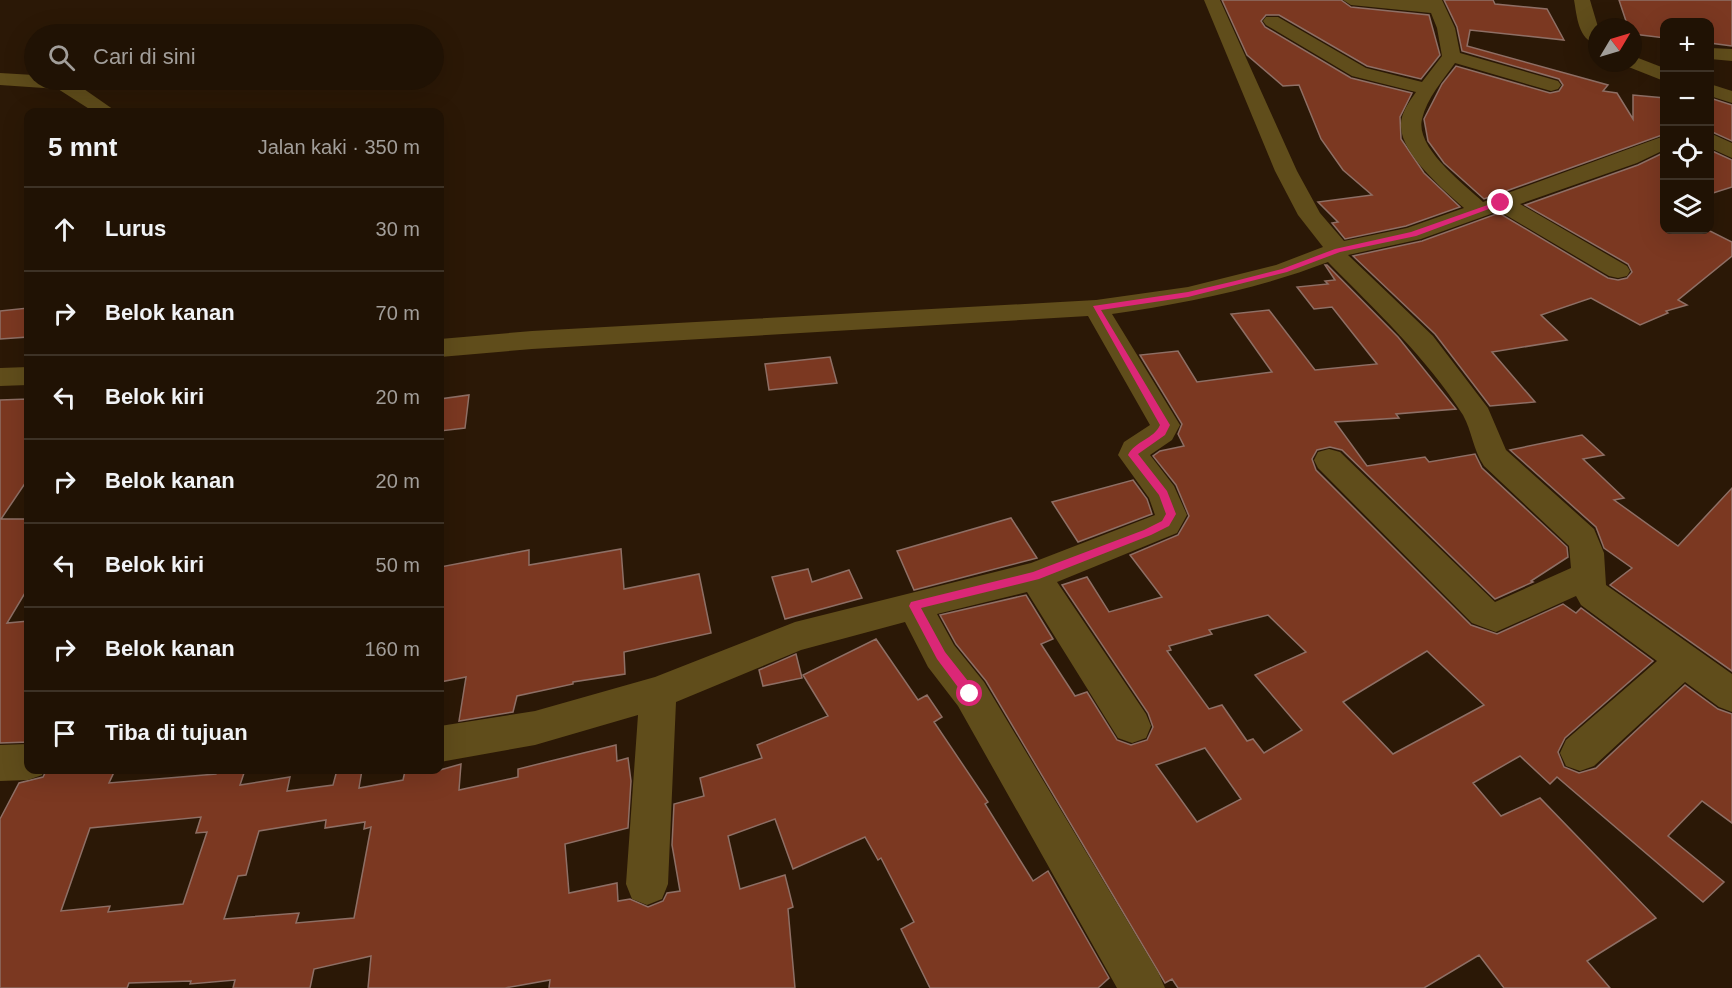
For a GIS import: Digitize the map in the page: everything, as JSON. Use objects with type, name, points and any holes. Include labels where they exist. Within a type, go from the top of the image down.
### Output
[{"type":"street","points":[[1212,0],[1227,38],[1263,113],[1286,171],[1310,215],[1335,252],[1423,342],[1478,415],[1485,442],[1495,458],[1582,538],[1588,548],[1588,588],[1593,595],[1732,695]]},
{"type":"street","points":[[1351,0],[1435,4],[1446,28],[1451,56],[1427,89],[1412,120],[1411,128],[1416,143],[1435,168],[1491,207],[1618,271]]},
{"type":"street","points":[[1582,0],[1588,24]]},
{"type":"street","points":[[1272,21],[1359,72],[1427,89]]},
{"type":"street","points":[[1714,54],[1732,55]]},
{"type":"street","points":[[1451,56],[1551,85]]},
{"type":"street","points":[[1642,63],[1660,58]]},
{"type":"street","points":[[1642,66],[1660,73]]},
{"type":"street","points":[[0,79],[24,81]]},
{"type":"street","points":[[74,90],[101,108]]},
{"type":"street","points":[[1714,91],[1732,97]]},
{"type":"street","points":[[1714,129],[1732,127]]},
{"type":"street","points":[[1714,141],[1732,152]]},
{"type":"street","points":[[444,348],[532,340],[1096,308],[1188,295],[1285,270],[1335,252],[1413,234],[1629,158],[1660,144]]},
{"type":"street","points":[[444,743],[535,728],[658,692],[795,637],[1035,576],[1166,524],[1171,514],[1163,494],[1133,455],[1135,450],[1161,433],[1165,425],[1096,308]]},
{"type":"street","points":[[0,377],[24,376]]},
{"type":"street","points":[[1329,460],[1476,606],[1491,617],[1496,617],[1587,576]]},
{"type":"street","points":[[1035,576],[1132,726]]},
{"type":"street","points":[[914,606],[941,656],[970,694],[1142,988]]},
{"type":"street","points":[[1580,753],[1682,661]]},
{"type":"street","points":[[647,884],[658,692]]},
{"type":"street","points":[[0,762],[24,762]]},
{"type":"building","points":[[1222,0],[1341,0],[1351,7],[1429,15],[1440,55],[1421,79],[1367,66],[1279,15],[1266,15],[1261,21],[1265,27],[1351,78],[1412,93],[1400,117],[1401,139],[1424,173],[1460,207],[1406,226],[1345,239],[1332,223],[1338,222],[1318,202],[1372,195],[1343,170],[1321,139],[1299,85],[1283,86],[1247,55]]},
{"type":"building","points":[[1444,0],[1493,0],[1495,4],[1547,9],[1564,40],[1470,30],[1467,46],[1608,85],[1603,91],[1617,93],[1633,119],[1633,95],[1660,98],[1660,136],[1484,199],[1444,163],[1428,141],[1424,119],[1442,84],[1456,66],[1550,93],[1559,91],[1563,85],[1559,79],[1462,51],[1457,27]]},
{"type":"building","points":[[1619,0],[1732,0],[1732,46],[1714,44],[1714,18],[1660,18],[1660,37],[1642,35],[1642,18],[1625,18]]},
{"type":"building","points":[[1714,99],[1732,105],[1732,141],[1714,133]]},
{"type":"building","points":[[1714,152],[1732,160],[1732,187],[1714,193]]},
{"type":"building","points":[[1660,154],[1660,234],[1714,233],[1732,242],[1732,256],[1678,300],[1687,305],[1666,311],[1668,313],[1640,325],[1591,298],[1541,315],[1567,340],[1492,352],[1535,402],[1490,406],[1435,334],[1353,256],[1422,241],[1499,213],[1608,278],[1618,280],[1627,278],[1632,272],[1628,264],[1525,205],[1638,165]]},
{"type":"building","points":[[1325,265],[1398,337],[1456,409],[1396,414],[1399,418],[1335,422],[1367,466],[1425,457],[1429,462],[1475,454],[1482,468],[1567,547],[1568,557],[1531,581],[1533,582],[1495,599],[1342,450],[1330,447],[1317,450],[1312,459],[1316,470],[1471,625],[1497,634],[1563,604],[1576,613],[1581,608],[1653,661],[1565,738],[1558,752],[1564,767],[1579,773],[1596,768],[1685,685],[1718,709],[1732,714],[1732,823],[1702,801],[1668,836],[1724,882],[1703,902],[1557,777],[1550,784],[1520,756],[1473,783],[1501,816],[1540,798],[1656,918],[1587,961],[1610,988],[1504,988],[1479,955],[1424,988],[1178,988],[1172,979],[1165,983],[986,681],[956,644],[940,615],[1026,595],[1053,639],[1041,644],[1075,696],[1087,692],[1117,740],[1131,745],[1147,740],[1153,727],[1148,713],[1062,585],[1087,577],[1109,612],[1162,597],[1130,555],[1178,535],[1189,516],[1176,485],[1153,456],[1160,451],[1184,446],[1178,434],[1182,424],[1140,355],[1178,351],[1197,382],[1272,372],[1231,314],[1269,310],[1315,370],[1377,364],[1332,307],[1314,309],[1297,287],[1328,284],[1325,281],[1335,280]],"holes":[[[1268,615],[1306,652],[1255,675],[1302,730],[1264,753],[1253,739],[1247,741],[1222,705],[1209,709],[1167,651],[1171,650],[1169,646],[1212,634],[1209,630]],[[1427,651],[1484,705],[1393,754],[1343,702]],[[1205,748],[1241,799],[1197,822],[1156,765]]]},
{"type":"building","points":[[24,308],[24,337],[0,339],[0,311]]},
{"type":"building","points":[[830,357],[837,383],[769,390],[765,364]]},
{"type":"building","points":[[469,395],[465,428],[444,431],[444,398]]},
{"type":"building","points":[[24,399],[24,485],[1,519],[24,519],[24,595],[7,623],[24,621],[24,742],[0,743],[0,400]]},
{"type":"building","points":[[1582,435],[1604,455],[1583,459],[1624,498],[1614,500],[1678,546],[1732,488],[1732,671],[1610,585],[1632,568],[1604,548],[1596,527],[1510,450]]},
{"type":"building","points":[[1133,480],[1147,499],[1152,514],[1078,542],[1052,502]]},
{"type":"building","points":[[1011,518],[1037,558],[914,590],[897,551]]},
{"type":"building","points":[[621,549],[624,589],[699,574],[711,633],[624,652],[625,674],[573,682],[573,684],[517,696],[513,712],[459,721],[466,677],[444,681],[444,566],[529,550],[529,565]]},
{"type":"building","points":[[808,569],[812,582],[849,570],[862,598],[785,619],[772,577]]},
{"type":"building","points":[[876,639],[918,700],[927,695],[942,717],[934,722],[988,802],[985,804],[1033,881],[1048,871],[1109,978],[1098,988],[930,988],[901,929],[914,922],[881,858],[878,860],[865,837],[793,869],[775,819],[728,836],[740,889],[785,875],[793,907],[788,909],[795,988],[549,988],[550,980],[505,988],[368,988],[371,956],[314,969],[310,988],[233,988],[235,980],[190,984],[191,981],[129,983],[127,988],[0,988],[0,819],[19,783],[43,777],[44,774],[113,774],[109,783],[216,774],[244,774],[240,785],[290,777],[287,791],[333,785],[336,774],[361,774],[359,788],[403,780],[404,774],[444,774],[444,769],[461,764],[459,790],[518,777],[518,769],[616,745],[617,761],[628,758],[631,781],[628,828],[565,844],[569,893],[617,883],[618,901],[630,899],[648,907],[663,901],[667,893],[680,891],[672,845],[674,804],[704,796],[700,778],[762,758],[757,745],[828,716],[803,675]],"holes":[[[201,817],[196,833],[207,832],[183,904],[108,912],[110,906],[61,911],[90,828]],[[326,820],[325,828],[365,822],[364,829],[371,827],[354,918],[296,923],[299,913],[224,919],[238,876],[246,875],[259,831]]]},
{"type":"building","points":[[796,654],[802,678],[763,686],[759,670]]},
{"type":"route","points":[[970,694],[941,656],[914,606],[1035,576],[1166,524],[1171,514],[1163,494],[1133,455],[1135,450],[1161,433],[1165,425],[1096,308],[1188,295],[1237,283],[1285,270],[1338,250],[1413,234],[1481,212],[1501,203]]}]
